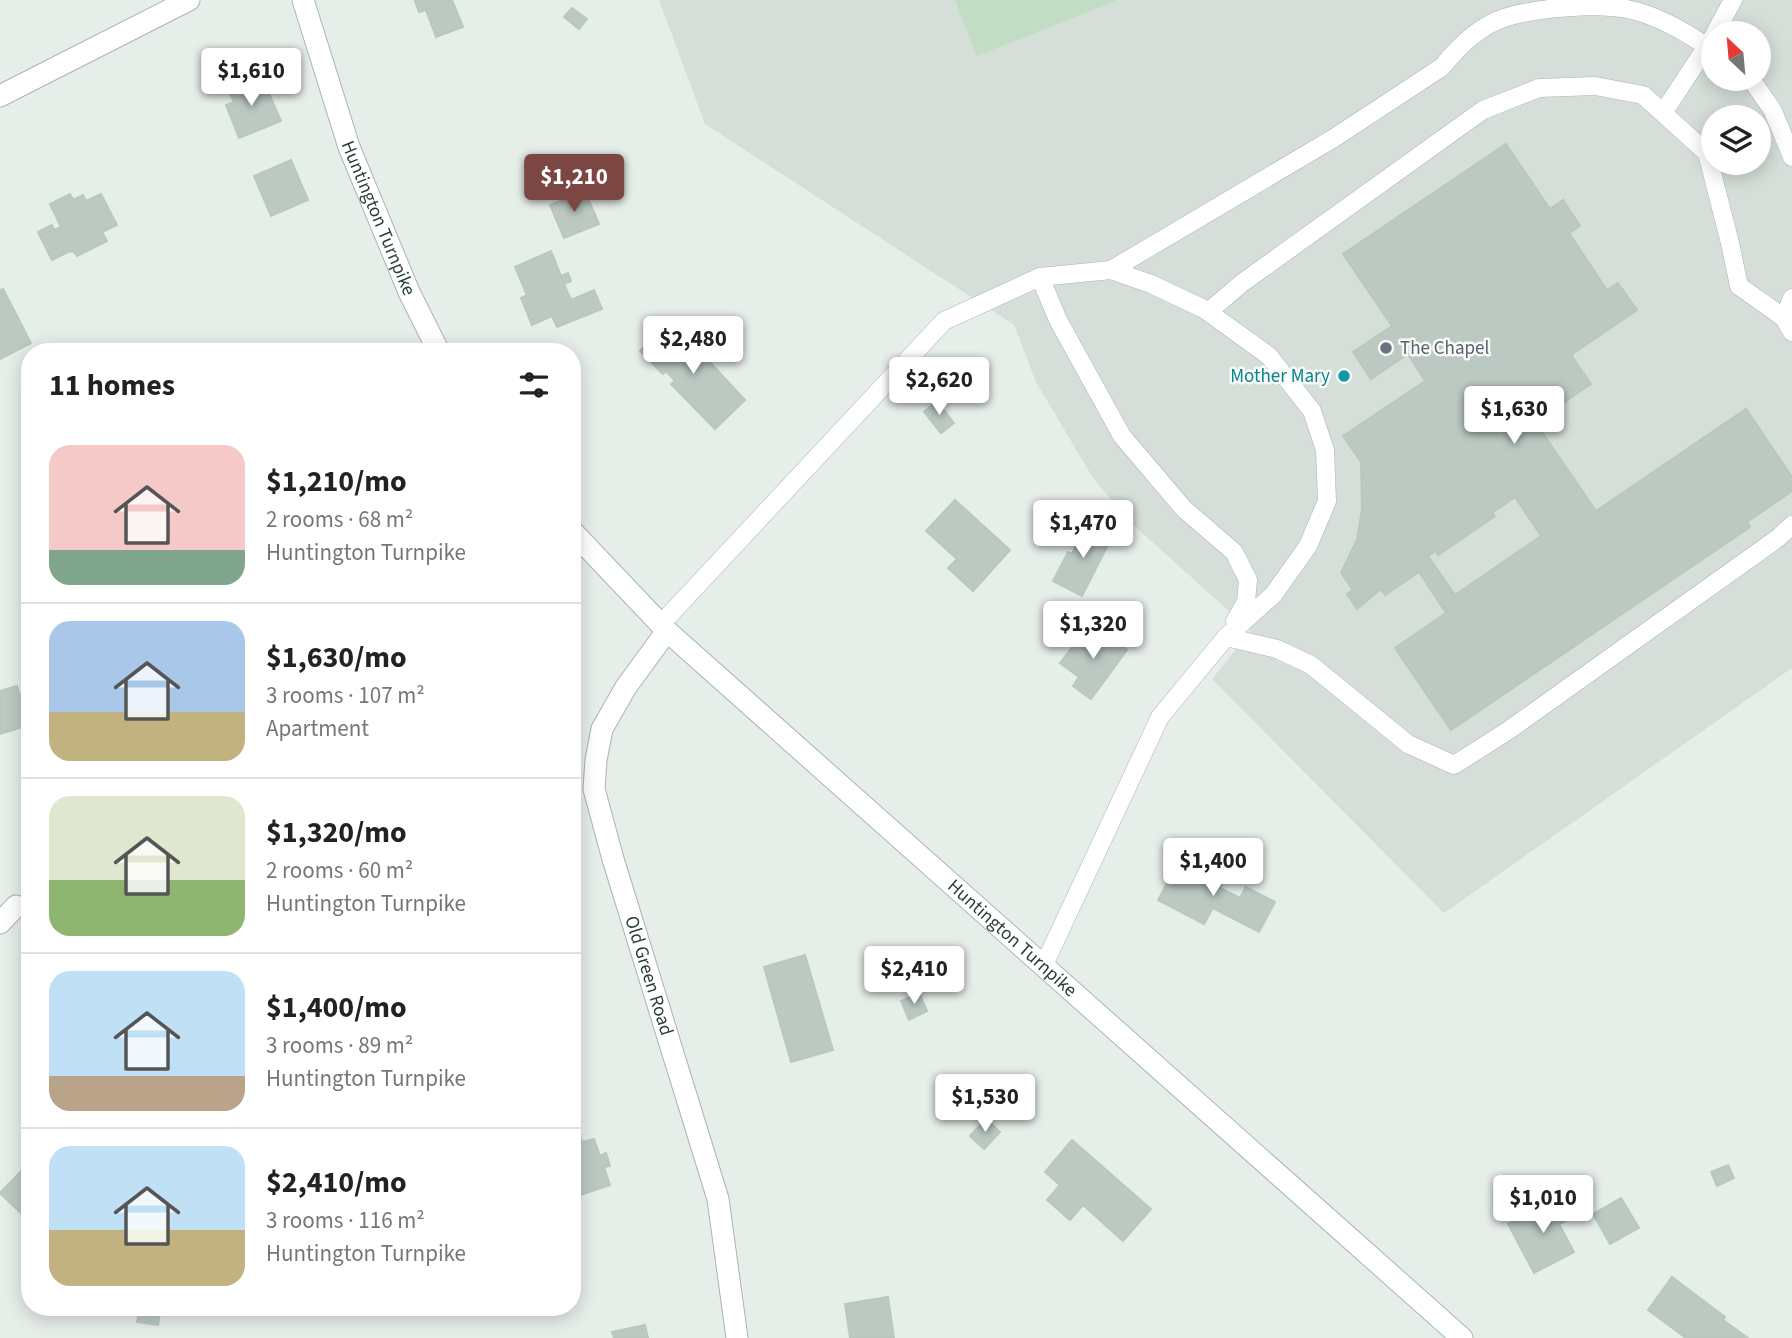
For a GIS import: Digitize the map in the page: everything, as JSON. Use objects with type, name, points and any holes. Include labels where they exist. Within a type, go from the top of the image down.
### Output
[{"type":"main road","points":[[0,96],[189,0]]},
{"type":"main road","name":"Huntington Turnpike","points":[[303,0],[349,147],[410,292],[435,343]]},
{"type":"main road","name":"Huntington Turnpike","points":[[581,540],[664,628],[1462,1338]]},
{"type":"main road","name":"Old Green Road","points":[[664,628],[602,729],[594,789],[718,1199],[737,1338]]},
{"type":"main road","points":[[0,923],[16,906]]},
{"type":"lane","points":[[1722,21],[1733,0]]},
{"type":"lane","points":[[1111,270],[1334,138],[1442,67],[1471,37],[1504,18],[1550,9],[1595,5],[1627,9],[1657,18],[1701,37]]},
{"type":"lane","points":[[1663,113],[1701,58]]},
{"type":"lane","points":[[1208,313],[1242,283],[1483,110],[1539,88],[1595,86],[1643,95],[1707,153],[1739,286],[1788,325]]},
{"type":"lane","points":[[1759,91],[1773,111],[1792,157]]},
{"type":"lane","points":[[664,628],[944,321],[1040,276],[1111,270],[1151,284],[1208,313],[1269,356],[1312,411],[1325,450],[1327,501],[1308,546],[1273,595],[1226,637],[1160,717],[1044,967]]},
{"type":"lane","points":[[1040,276],[1058,320],[1122,436],[1184,509],[1234,552],[1248,580],[1246,602],[1226,637]]},
{"type":"lane","points":[[1788,325],[1792,298]]},
{"type":"lane","points":[[1226,637],[1277,649],[1311,665],[1408,744],[1454,765],[1509,730],[1778,538],[1792,525]]},
{"type":"shaded area","points":[[659,0],[1792,0],[1792,668],[1444,913],[1212,679],[1251,631],[1130,522],[1093,478],[1036,382],[1014,325],[705,124]]},
{"type":"green space","points":[[955,0],[1117,0],[977,56]]},
{"type":"building","points":[[452,0],[463,27],[436,37],[426,10],[419,12],[415,1]]},
{"type":"building","points":[[572,8],[587,19],[579,29],[564,17]]},
{"type":"building","points":[[254,76],[260,92],[267,89],[281,121],[239,138],[226,105],[234,102],[227,87]]},
{"type":"building","points":[[1506,144],[1550,209],[1563,200],[1580,226],[1569,233],[1607,290],[1618,283],[1637,310],[1571,355],[1591,384],[1535,422],[1596,511],[1746,409],[1792,477],[1792,491],[1747,522],[1750,527],[1451,730],[1395,648],[1446,613],[1419,572],[1385,595],[1381,589],[1357,609],[1347,594],[1353,590],[1341,573],[1357,540],[1362,509],[1361,462],[1343,436],[1425,381],[1408,354],[1371,379],[1353,352],[1392,326],[1343,254]],"holes":[[[1515,497],[1541,536],[1455,595],[1428,556],[1436,551],[1438,555],[1495,516],[1492,513]]]},
{"type":"building","points":[[291,160],[308,200],[271,216],[254,176]]},
{"type":"building","points":[[585,191],[599,224],[564,238],[550,205]]},
{"type":"building","points":[[70,194],[73,200],[83,195],[86,201],[101,194],[117,225],[102,232],[107,241],[77,256],[70,251],[52,260],[38,232],[52,225],[54,230],[61,227],[50,204]]},
{"type":"building","points":[[551,251],[561,276],[568,273],[571,281],[564,284],[571,300],[594,290],[602,309],[557,327],[552,316],[532,325],[521,298],[527,295],[515,267]]},
{"type":"building","points":[[3,289],[31,343],[21,343],[21,348],[0,359],[0,290]]},
{"type":"building","points":[[668,324],[689,346],[692,343],[745,400],[715,429],[671,384],[675,381],[666,371],[663,374],[640,351]]},
{"type":"building","points":[[937,401],[954,423],[941,433],[924,412]]},
{"type":"building","points":[[955,500],[1010,550],[973,591],[948,568],[957,559],[926,531]]},
{"type":"building","points":[[1087,522],[1113,535],[1082,596],[1053,581],[1068,552],[1072,554]]},
{"type":"building","points":[[1086,629],[1103,641],[1107,635],[1127,650],[1091,699],[1073,686],[1079,677],[1060,663]]},
{"type":"building","points":[[17,686],[21,699],[21,727],[0,734],[0,691]]},
{"type":"building","points":[[1181,857],[1191,862],[1186,871],[1208,882],[1215,868],[1227,874],[1220,888],[1240,898],[1246,887],[1275,902],[1259,932],[1213,908],[1204,924],[1158,900]]},
{"type":"building","points":[[805,955],[833,1050],[791,1062],[764,967]]},
{"type":"building","points":[[919,993],[927,1011],[909,1020],[901,1001]]},
{"type":"building","points":[[986,1119],[1000,1132],[984,1149],[970,1136]]},
{"type":"building","points":[[581,1139],[582,1142],[594,1139],[600,1156],[606,1153],[610,1166],[604,1167],[610,1185],[581,1195]]},
{"type":"building","points":[[1072,1140],[1151,1209],[1123,1241],[1083,1205],[1070,1220],[1047,1200],[1060,1185],[1045,1172]]},
{"type":"building","points":[[1728,1165],[1734,1178],[1717,1186],[1711,1172]]},
{"type":"building","points":[[21,1171],[21,1213],[0,1193]]},
{"type":"building","points":[[1559,1197],[1570,1219],[1559,1224],[1574,1252],[1534,1273],[1508,1224]]},
{"type":"building","points":[[1621,1198],[1639,1228],[1610,1244],[1593,1214]]},
{"type":"building","points":[[1672,1277],[1748,1338],[1686,1338],[1648,1310]]},
{"type":"building","points":[[888,1297],[894,1338],[850,1338],[845,1304]]},
{"type":"building","points":[[138,1316],[160,1316],[158,1325],[137,1322]]},
{"type":"building","points":[[645,1325],[648,1338],[614,1338],[612,1332]]},
{"type":"place","name":"The Chapel","points":[[1386,348]]},
{"type":"place","name":"Mother Mary","points":[[1344,376]]}]
